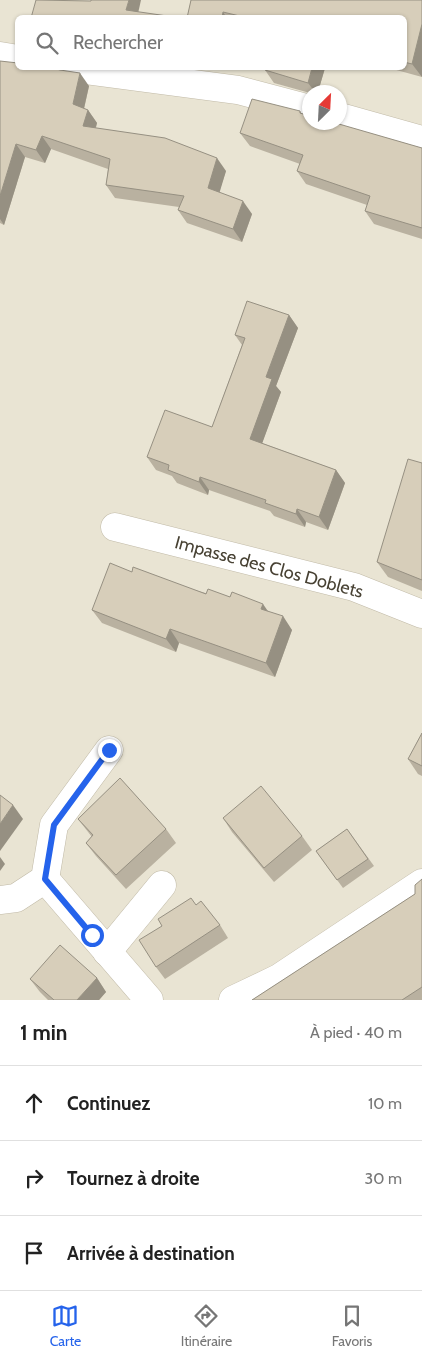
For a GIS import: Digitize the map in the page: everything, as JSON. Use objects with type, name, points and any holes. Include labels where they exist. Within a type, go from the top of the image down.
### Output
[{"type":"street","points":[[0,56],[15,58]]},
{"type":"street","points":[[86,70],[238,90],[302,107]]},
{"type":"street","points":[[347,119],[422,140]]},
{"type":"street","name":"Impasse des Clos Doblets","points":[[114,527],[354,588],[422,614]]},
{"type":"street","points":[[0,900],[16,898],[45,879],[54,825],[109,750]]},
{"type":"street","points":[[45,879],[149,1000]]},
{"type":"street","points":[[233,1000],[279,978],[422,883]]},
{"type":"street","points":[[107,952],[162,885]]},
{"type":"shaded area","points":[[0,0],[422,0],[422,1000],[0,1000]]},
{"type":"building","points":[[36,0],[129,0],[126,10],[160,15],[32,15]]},
{"type":"building","points":[[191,0],[422,0],[422,24],[412,64],[407,63],[407,15],[236,15],[223,12],[222,15],[188,15]]},
{"type":"building","points":[[0,61],[15,63],[15,70],[60,70],[80,73],[73,104],[88,110],[83,126],[165,138],[217,158],[208,188],[243,201],[233,229],[178,210],[184,196],[106,185],[110,159],[42,136],[36,150],[16,144],[0,196]]},
{"type":"building","points":[[265,70],[311,70],[308,83]]},
{"type":"building","points":[[252,99],[300,111],[302,114],[302,130],[347,130],[347,126],[422,148],[422,228],[365,211],[370,196],[297,171],[303,155],[240,133]]},
{"type":"building","points":[[247,301],[289,315],[266,377],[272,379],[250,439],[336,470],[319,517],[297,509],[296,514],[265,503],[266,500],[200,477],[199,482],[168,470],[169,465],[147,457],[165,410],[212,427],[245,338],[235,335]]},
{"type":"building","points":[[408,459],[422,463],[422,580],[377,562]]},
{"type":"building","points":[[110,563],[132,572],[133,567],[206,594],[208,589],[230,597],[232,592],[263,604],[261,609],[283,616],[266,663],[170,629],[166,639],[92,610]]},
{"type":"building","points":[[422,733],[422,766],[408,759]]},
{"type":"building","points":[[120,778],[166,829],[116,875],[86,843],[93,835],[78,819]]},
{"type":"building","points":[[261,786],[302,836],[264,868],[223,818]]},
{"type":"building","points":[[0,795],[13,805],[0,824]]},
{"type":"building","points":[[347,829],[368,859],[337,880],[316,851]]},
{"type":"building","points":[[422,879],[422,987],[402,1000],[252,1000],[415,894],[415,885]]},
{"type":"building","points":[[191,898],[196,905],[201,901],[220,925],[156,967],[139,940],[162,926],[158,919]]},
{"type":"building","points":[[60,945],[97,978],[77,1000],[54,1000],[30,979]]},
{"type":"route","points":[[92,935],[45,879],[54,825],[109,750]]}]
